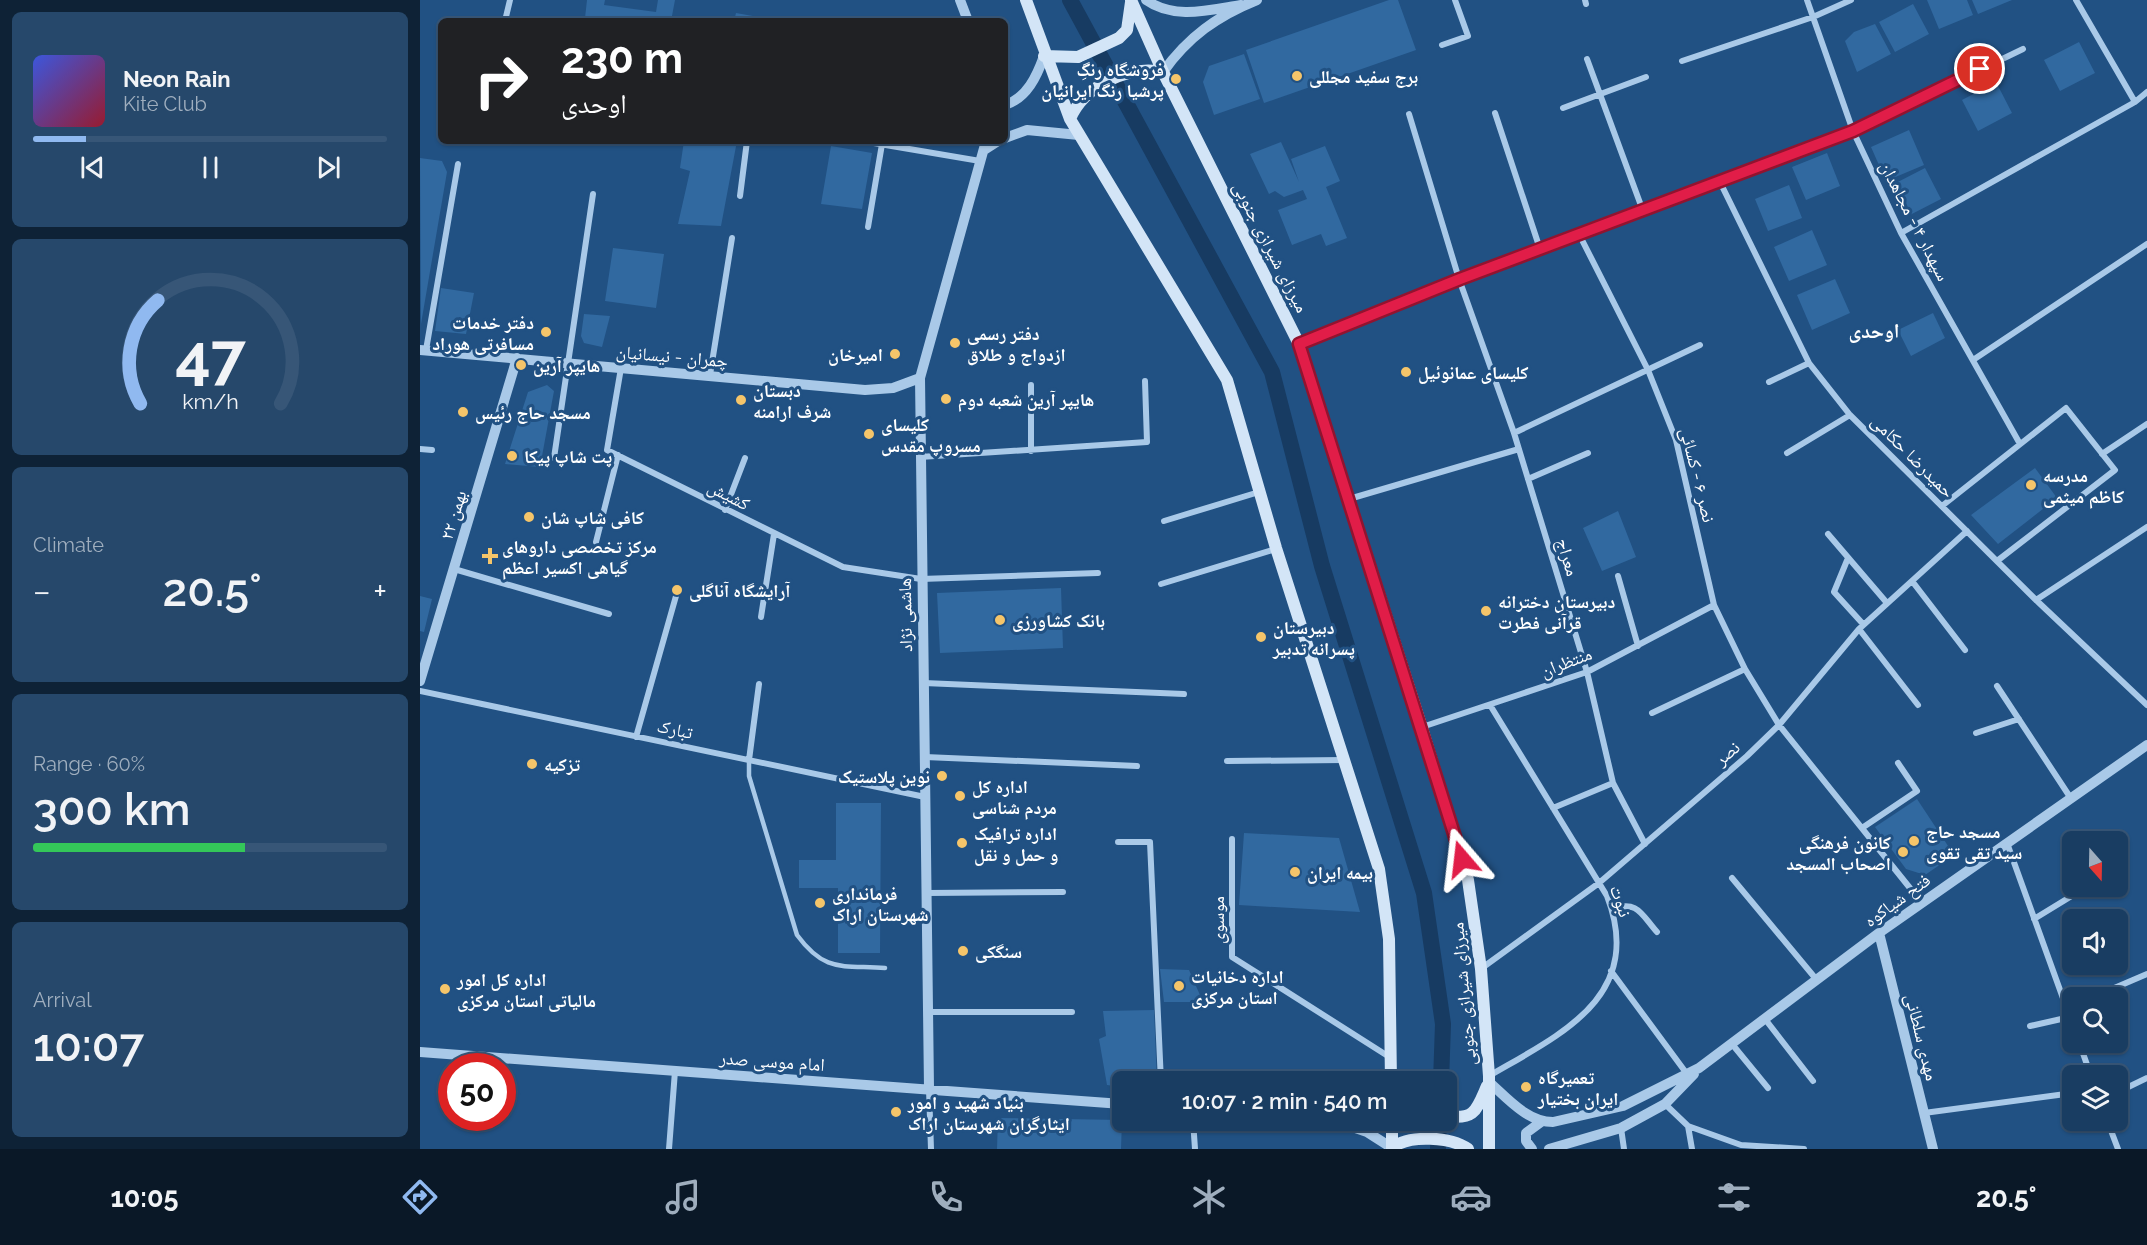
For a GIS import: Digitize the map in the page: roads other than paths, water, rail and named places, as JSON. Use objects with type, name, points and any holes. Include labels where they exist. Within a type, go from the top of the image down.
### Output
[{"type":"main road","points":[[1026,0],[1044,56],[1070,119],[1227,380],[1276,548],[1379,869],[1389,939],[1392,1071]]},
{"type":"main road","points":[[1044,56],[1078,57],[1119,38],[1127,30],[1131,0]]},
{"type":"main road","name":"میرزای شیرازی جنوبی","points":[[1131,0],[1163,72],[1299,344],[1422,728],[1468,880],[1481,969],[1489,1079],[1489,1149]]},
{"type":"main road","points":[[1070,119],[1082,98],[1093,90],[1134,70],[1163,72]]},
{"type":"main road","points":[[1457,1117],[1463,1118],[1478,1107],[1489,1079]]},
{"type":"main road","points":[[1392,1131],[1392,1148]]},
{"type":"main road","points":[[1392,1148],[1408,1138],[1465,1146]]},
{"type":"street","points":[[506,18],[510,0]]},
{"type":"street","points":[[960,0],[967,18]]},
{"type":"street","points":[[1146,0],[1157,8],[1183,12],[1252,2]]},
{"type":"street","points":[[1443,45],[1468,36],[1455,0]]},
{"type":"street","name":"سپهدار ۴ - مجاهدان","points":[[1807,0],[1853,131],[1901,233],[2020,444]]},
{"type":"street","points":[[1682,61],[1813,17],[1851,0]]},
{"type":"street","points":[[2076,0],[2135,102]]},
{"type":"street","points":[[1163,72],[1182,46],[1210,24],[1252,2]]},
{"type":"street","points":[[1299,344],[1460,279],[1853,131],[2023,49]]},
{"type":"street","points":[[1008,103],[1027,89],[1037,76],[1044,56]]},
{"type":"street","points":[[1587,59],[1643,210]]},
{"type":"street","points":[[1563,108],[1647,77]]},
{"type":"street","points":[[1901,233],[2135,102],[2147,92]]},
{"type":"street","points":[[1496,113],[1540,249]]},
{"type":"street","name":"معراج","points":[[1409,114],[1460,279],[1514,433],[1587,672],[1612,783],[1645,844]]},
{"type":"street","points":[[1008,137],[1027,130],[1079,135]]},
{"type":"street","points":[[740,196],[747,144]]},
{"type":"street","points":[[868,227],[882,144],[983,151]]},
{"type":"street","name":"هاشمی نژاد","points":[[929,1088],[930,1012],[921,579],[920,378],[983,151]]},
{"type":"street","points":[[423,350],[436,308],[458,164]]},
{"type":"street","name":"حمیدرضا حکامی","points":[[1720,182],[1809,363],[1850,415],[2036,600],[2147,705]]},
{"type":"street","points":[[554,458],[566,363],[593,194]]},
{"type":"street","name":"نصر ۶ - کسائی","points":[[1579,234],[1648,370],[1676,440],[1714,605],[1745,669],[1779,725],[1922,903]]},
{"type":"street","points":[[710,375],[732,238]]},
{"type":"street","points":[[1973,360],[2147,244]]},
{"type":"street","points":[[1514,433],[1700,345]]},
{"type":"street","name":"چمران - نیسانیان","points":[[423,350],[865,390],[893,388],[920,378]]},
{"type":"street","name":"۲۲ بهمن","points":[[420,681],[517,358]]},
{"type":"street","points":[[1769,382],[1809,363]]},
{"type":"street","points":[[596,542],[618,455],[607,450],[621,368]]},
{"type":"street","points":[[920,457],[1147,442],[1145,381]]},
{"type":"street","points":[[1030,451],[1031,385]]},
{"type":"street","points":[[1942,506],[2066,408],[2115,470],[1997,561]]},
{"type":"street","points":[[1787,453],[1850,415]]},
{"type":"street","points":[[2102,454],[2147,424]]},
{"type":"street","points":[[420,449],[432,450]]},
{"type":"street","points":[[1348,499],[1519,449]]},
{"type":"street","points":[[1528,478],[1588,453]]},
{"type":"street","name":"کشیش","points":[[618,455],[843,567],[921,579],[1098,573]]},
{"type":"street","points":[[725,510],[745,458]]},
{"type":"street","points":[[1164,521],[1259,492]]},
{"type":"street","points":[[2036,600],[2147,527]]},
{"type":"street","name":"نصر","points":[[1481,969],[1599,883],[1779,725],[1861,626],[1967,531]]},
{"type":"street","points":[[761,617],[774,534]]},
{"type":"street","points":[[1828,534],[1887,603]]},
{"type":"street","points":[[1161,584],[1276,548]]},
{"type":"street","points":[[1848,558],[1834,592],[1918,705]]},
{"type":"street","points":[[454,569],[609,614]]},
{"type":"street","points":[[1618,576],[1638,646]]},
{"type":"street","points":[[1912,581],[1965,650]]},
{"type":"street","points":[[636,737],[676,596]]},
{"type":"street","name":"منتظران","points":[[1422,728],[1587,672],[1714,605]]},
{"type":"street","points":[[1652,713],[1745,669]]},
{"type":"street","points":[[924,683],[1184,694]]},
{"type":"street","points":[[748,760],[759,684]]},
{"type":"street","points":[[1997,686],[2070,797]]},
{"type":"street","name":"تبارک","points":[[420,691],[925,797]]},
{"type":"street","name":"نبوت","points":[[1489,1079],[1576,1023],[1597,999],[1611,971],[1616,940],[1612,909],[1599,883],[1490,705]]},
{"type":"street","points":[[1976,732],[2019,719]]},
{"type":"street","name":"فتح شیاکوه","points":[[1541,1122],[1581,1118],[1623,1106],[1699,1068],[1879,933],[2147,745]]},
{"type":"street","points":[[924,757],[1137,766]]},
{"type":"street","points":[[1227,761],[1344,760]]},
{"type":"street","points":[[1862,828],[1917,791],[1898,763]]},
{"type":"street","points":[[1553,808],[1612,783]]},
{"type":"street","name":"موسوی","points":[[1232,839],[1232,957],[1391,1059]]},
{"type":"street","points":[[1118,842],[1150,842],[1160,1071]]},
{"type":"street","points":[[2007,842],[2034,919],[2062,987]]},
{"type":"street","points":[[1732,878],[1816,980]]},
{"type":"street","points":[[926,893],[1063,892]]},
{"type":"street","points":[[2034,919],[2070,897]]},
{"type":"street","points":[[1612,909],[1626,904],[1635,906],[1657,933]]},
{"type":"street","name":"مهدی سلطانی","points":[[1879,933],[1933,1149]]},
{"type":"street","points":[[1611,971],[1687,1074]]},
{"type":"street","points":[[2117,987],[2147,974]]},
{"type":"street","points":[[930,1012],[1072,1012]]},
{"type":"street","points":[[1765,1019],[1814,1081]]},
{"type":"street","points":[[2030,1026],[2062,1019]]},
{"type":"street","points":[[1732,1044],[1768,1088]]},
{"type":"street","name":"امام موسی صدر","points":[[420,1052],[1112,1103]]},
{"type":"street","name":"فتح شیاکوه","points":[[1549,1149],[1621,1128],[1665,1104],[1699,1068]]},
{"type":"street","points":[[669,1149],[675,1071]]},
{"type":"street","points":[[2128,1087],[2147,1078]]},
{"type":"street","points":[[1489,1079],[1520,1109],[1541,1122],[1527,1133],[1526,1141],[1532,1149]]},
{"type":"street","points":[[929,1088],[931,1149]]},
{"type":"street","points":[[1924,1113],[2062,1095]]},
{"type":"street","points":[[1665,1104],[1688,1126],[1741,1145],[1804,1149]]},
{"type":"street","points":[[1688,1126],[1692,1149]]},
{"type":"street","points":[[1621,1128],[1624,1149]]},
{"type":"street","points":[[1194,1131],[1195,1149]]},
{"type":"street","points":[[1364,1131],[1392,1148]]},
{"type":"street","points":[[2111,1131],[2118,1149]]},
{"type":"lane","points":[[748,760],[749,776],[797,935],[809,951],[827,964],[885,968]]},
{"type":"waterway","points":[[1070,0],[1272,372],[1322,566],[1424,893],[1443,1024],[1441,1071]]},
{"type":"waterway","points":[[1438,1149],[1439,1131]]},
{"type":"place","name":"برج سفید مجللی","points":[[1297,76]]},
{"type":"place","name":"فروشگاه رنگِ پرشیا رنگ ایرانیان","points":[[1176,79]]},
{"type":"place","name":"دفتر خدمات مسافرتی هوراد","points":[[546,332]]},
{"type":"place","name":"دفتر رسمی ازدواج و طلاق","points":[[955,343]]},
{"type":"place","name":"امیرخان","points":[[895,354]]},
{"type":"place","name":"هایپر آرین","points":[[521,365]]},
{"type":"place","name":"کلیسای عمانوئیل","points":[[1406,372]]},
{"type":"place","name":"هایپر آرین شعبه دوم","points":[[946,399]]},
{"type":"place","name":"دبستان شرف ارامنه","points":[[741,400]]},
{"type":"place","name":"مسجد حاج رئیس","points":[[463,412]]},
{"type":"place","name":"کلیسای مسروپ مقدس","points":[[869,434]]},
{"type":"place","name":"پت شاپ پیکا","points":[[512,456]]},
{"type":"place","name":"مدرسه كاظم ميثمى","points":[[2031,485]]},
{"type":"place","name":"کافی شاپ شان","points":[[529,517]]},
{"type":"place","name":"مرکز تخصصی داروهای گیاهی اکسیر اعظم","points":[[490,556]]},
{"type":"place","name":"آرایشگاه آناگلی","points":[[677,590]]},
{"type":"place","name":"دبیرستان دخترانه قرآنی فطرت","points":[[1486,611]]},
{"type":"place","name":"بانک کشاورزی","points":[[1000,620]]},
{"type":"place","name":"دبیرستان پسرانه تدبیر","points":[[1261,637]]},
{"type":"place","name":"تزکیه","points":[[532,764]]},
{"type":"place","name":"نوین پلاستیک","points":[[942,776]]},
{"type":"place","name":"اداره کل مردم شناسی","points":[[960,796]]},
{"type":"place","name":"مسجد حاج سید تقی تقوی","points":[[1914,841]]},
{"type":"place","name":"اداره ترافیک و حمل و نقل","points":[[962,843]]},
{"type":"place","name":"کانون فرهنگی اصحاب المسجد","points":[[1903,852]]},
{"type":"place","name":"بیمه ایران","points":[[1295,872]]},
{"type":"place","name":"فرمانداری شهرستان اراک","points":[[820,903]]},
{"type":"place","name":"سنگکی","points":[[963,951]]},
{"type":"place","name":"اداره دخانیات استان مرکزی","points":[[1179,986]]},
{"type":"place","name":"اداره کل امور مالیاتی استان مرکزی","points":[[445,989]]},
{"type":"place","name":"تعمیرگاه ایران بختیار","points":[[1526,1087]]},
{"type":"place","name":"بنیاد شهید و امور ایثارگران شهرستان اراک","points":[[896,1112]]},
{"type":"district","name":"اوحدی","points":[[1874,331]]}]
